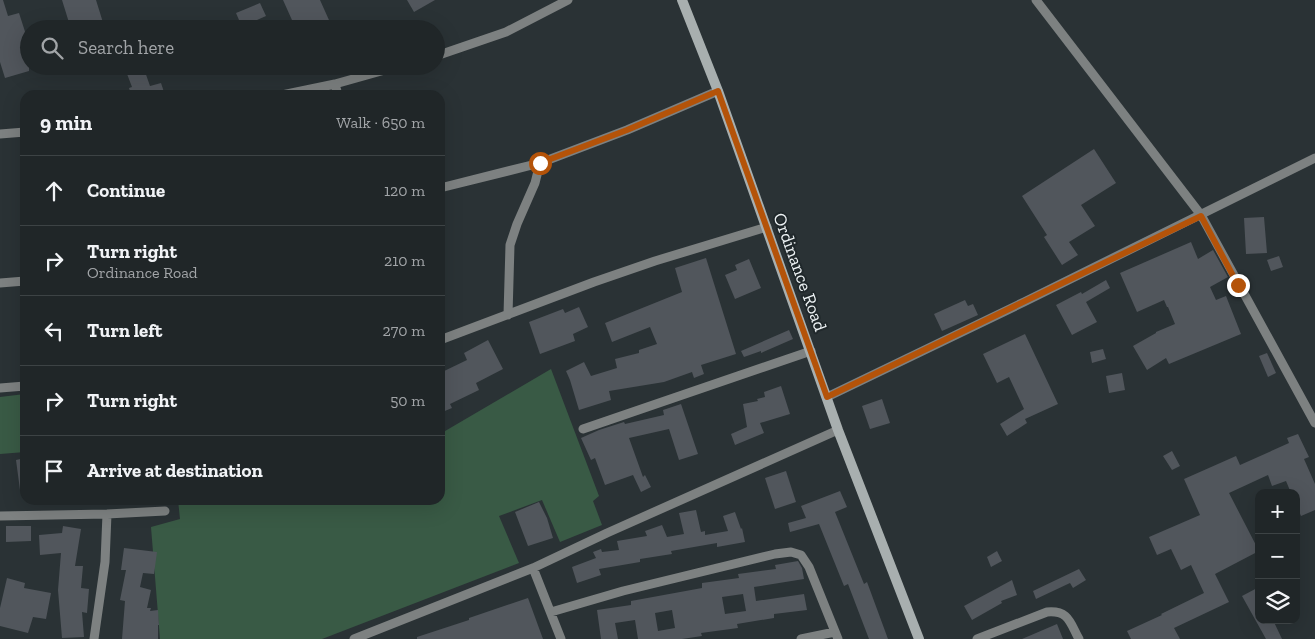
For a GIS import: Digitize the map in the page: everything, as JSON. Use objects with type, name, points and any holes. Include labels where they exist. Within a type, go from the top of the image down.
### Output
[{"type":"street","points":[[445,53],[506,32],[568,0]]},
{"type":"street","name":"Ordinance Road","points":[[682,0],[718,91],[838,430],[918,639]]},
{"type":"street","points":[[1036,0],[1201,216],[1315,424]]},
{"type":"street","points":[[306,90],[367,75]]},
{"type":"street","points":[[335,84],[337,90]]},
{"type":"street","points":[[445,187],[540,163],[627,130],[718,91]]},
{"type":"street","points":[[0,134],[20,132]]},
{"type":"street","points":[[827,397],[1201,216],[1315,158]]},
{"type":"street","points":[[508,315],[510,245],[535,183],[540,163]]},
{"type":"street","points":[[445,338],[655,261],[767,227]]},
{"type":"street","points":[[0,283],[20,281]]},
{"type":"street","points":[[583,430],[811,351]]},
{"type":"street","points":[[0,388],[20,386]]},
{"type":"street","points":[[354,639],[534,568],[607,533],[838,430]]},
{"type":"street","points":[[0,516],[107,514],[165,510]]},
{"type":"street","points":[[94,639],[105,562],[107,514]]},
{"type":"street","points":[[551,612],[623,591],[775,554],[791,552],[801,555],[809,567],[837,635],[801,639]]},
{"type":"street","points":[[534,568],[561,639]]},
{"type":"street","points":[[977,639],[1047,612],[1057,611],[1066,616],[1079,639]]},
{"type":"green space","points":[[551,369],[599,496],[593,501],[602,525],[560,542],[542,500],[499,516],[519,563],[322,639],[160,639],[151,527],[180,519],[179,505],[445,505],[445,431]]},
{"type":"green space","points":[[20,395],[20,452],[0,454],[0,397]]},
{"type":"building","points":[[0,0],[3,0],[8,16],[19,13],[21,20],[20,74],[5,78],[0,62]]},
{"type":"building","points":[[62,0],[96,0],[102,20],[68,20]]},
{"type":"building","points":[[283,0],[320,0],[329,20],[292,20]]},
{"type":"building","points":[[407,0],[435,0],[414,12]]},
{"type":"building","points":[[260,3],[266,16],[257,20],[239,20],[236,13]]},
{"type":"building","points":[[127,75],[146,75],[150,86],[161,83],[163,90],[130,90],[129,88],[132,87]]},
{"type":"building","points":[[1094,149],[1116,183],[1081,205],[1095,226],[1069,242],[1078,255],[1062,265],[1044,237],[1047,235],[1022,196]]},
{"type":"building","points":[[1264,217],[1267,253],[1246,254],[1244,218]]},
{"type":"building","points":[[1191,242],[1198,259],[1213,250],[1228,277],[1210,287],[1216,300],[1226,296],[1241,334],[1169,364],[1166,358],[1147,370],[1133,346],[1156,332],[1175,324],[1164,300],[1137,312],[1120,273]]},
{"type":"building","points":[[1279,256],[1283,267],[1271,271],[1267,260]]},
{"type":"building","points":[[706,258],[736,354],[701,365],[704,374],[694,378],[692,372],[664,382],[609,391],[611,400],[579,410],[566,371],[584,362],[591,376],[617,368],[615,359],[639,353],[639,350],[657,344],[650,327],[612,342],[605,323],[682,292],[675,268]]},
{"type":"building","points":[[749,259],[761,288],[735,299],[725,275],[737,270],[735,265]]},
{"type":"building","points":[[1106,280],[1110,288],[1086,302],[1097,322],[1072,335],[1056,305],[1081,292],[1082,294]]},
{"type":"building","points":[[965,300],[968,306],[973,304],[978,315],[942,331],[934,314]]},
{"type":"building","points":[[579,307],[588,327],[573,334],[575,341],[540,354],[529,322],[563,309],[565,313]]},
{"type":"building","points":[[789,330],[793,339],[761,353],[761,351],[744,357],[741,351]]},
{"type":"building","points":[[1025,334],[1058,404],[1025,419],[1027,423],[1007,436],[1000,424],[1024,409],[1009,377],[997,383],[983,354]]},
{"type":"building","points":[[488,340],[503,369],[476,383],[479,390],[450,404],[452,408],[445,411],[445,371],[467,360],[464,353]]},
{"type":"building","points":[[1103,349],[1106,359],[1092,363],[1090,352]]},
{"type":"building","points":[[1267,353],[1276,373],[1268,377],[1259,356]]},
{"type":"building","points":[[1122,373],[1125,390],[1109,393],[1106,376]]},
{"type":"building","points":[[781,386],[790,414],[760,423],[764,433],[735,445],[731,434],[747,427],[743,404],[758,401],[757,399],[765,397],[764,392]]},
{"type":"building","points":[[882,399],[890,423],[870,429],[862,406]]},
{"type":"building","points":[[681,404],[698,454],[679,460],[669,429],[629,438],[643,477],[645,475],[651,487],[641,492],[633,475],[605,485],[595,458],[591,460],[581,438],[624,422],[625,424],[664,415],[663,410]]},
{"type":"building","points":[[1298,434],[1309,457],[1304,459],[1315,484],[1315,510],[1301,516],[1300,489],[1289,489],[1286,481],[1272,486],[1268,475],[1229,493],[1255,543],[1255,553],[1215,574],[1229,602],[1174,628],[1180,639],[1131,639],[1127,631],[1204,593],[1191,565],[1181,570],[1171,549],[1157,555],[1149,537],[1200,515],[1184,479],[1236,456],[1240,465],[1289,443],[1287,438]]},
{"type":"building","points":[[1172,451],[1180,466],[1172,470],[1163,456]]},
{"type":"building","points":[[20,459],[20,490],[16,460]]},
{"type":"building","points":[[786,471],[796,502],[775,509],[765,478]]},
{"type":"building","points":[[840,491],[847,507],[835,512],[864,584],[867,582],[888,639],[869,639],[848,584],[844,586],[819,524],[790,532],[788,523],[806,518],[801,506]]},
{"type":"building","points":[[539,502],[547,518],[553,538],[528,546],[515,512]]},
{"type":"building","points":[[696,510],[701,532],[705,531],[705,535],[728,531],[723,516],[735,512],[742,528],[745,542],[717,547],[717,543],[671,551],[672,554],[640,559],[640,562],[599,569],[601,575],[577,583],[572,567],[596,558],[593,552],[601,549],[602,552],[619,550],[617,541],[647,536],[645,531],[662,525],[667,537],[684,534],[679,513]]},
{"type":"building","points":[[6,526],[31,526],[31,541],[6,542]]},
{"type":"building","points":[[63,526],[81,529],[75,566],[83,566],[81,588],[89,589],[87,613],[82,612],[84,637],[62,638],[58,590],[61,553],[40,555],[39,535],[62,533]]},
{"type":"building","points":[[124,548],[157,552],[154,574],[143,573],[140,587],[151,590],[147,608],[151,608],[150,611],[158,610],[158,639],[122,639],[125,601],[120,600],[126,570],[121,570]]},
{"type":"building","points":[[997,551],[1002,561],[991,567],[987,557]]},
{"type":"building","points":[[798,561],[802,568],[804,579],[754,587],[756,601],[804,594],[807,610],[774,614],[774,618],[737,624],[738,628],[701,633],[702,636],[682,639],[638,639],[635,620],[615,623],[618,639],[601,639],[597,610],[631,605],[631,601],[702,588],[702,583],[739,578],[738,574],[776,569],[775,565]],"holes":[[[743,594],[746,611],[725,614],[722,597]],[[672,610],[675,628],[658,631],[655,613]]]},
{"type":"building","points":[[1079,569],[1086,580],[1073,588],[1070,583],[1036,599],[1033,591]]},
{"type":"building","points":[[7,578],[25,583],[24,588],[51,593],[46,619],[33,617],[28,633],[0,626],[0,608]]},
{"type":"building","points":[[1012,580],[1017,595],[1001,601],[1002,603],[972,620],[964,606]]},
{"type":"building","points":[[1255,589],[1255,619],[1242,596]]},
{"type":"building","points":[[528,598],[543,639],[417,639],[417,637]]},
{"type":"building","points":[[1057,624],[1063,639],[1022,639]]},
{"type":"building","points":[[1258,624],[1275,624],[1282,639],[1266,639]]},
{"type":"route","points":[[540,163],[627,130],[718,91],[827,397],[1201,216],[1238,285]]}]
